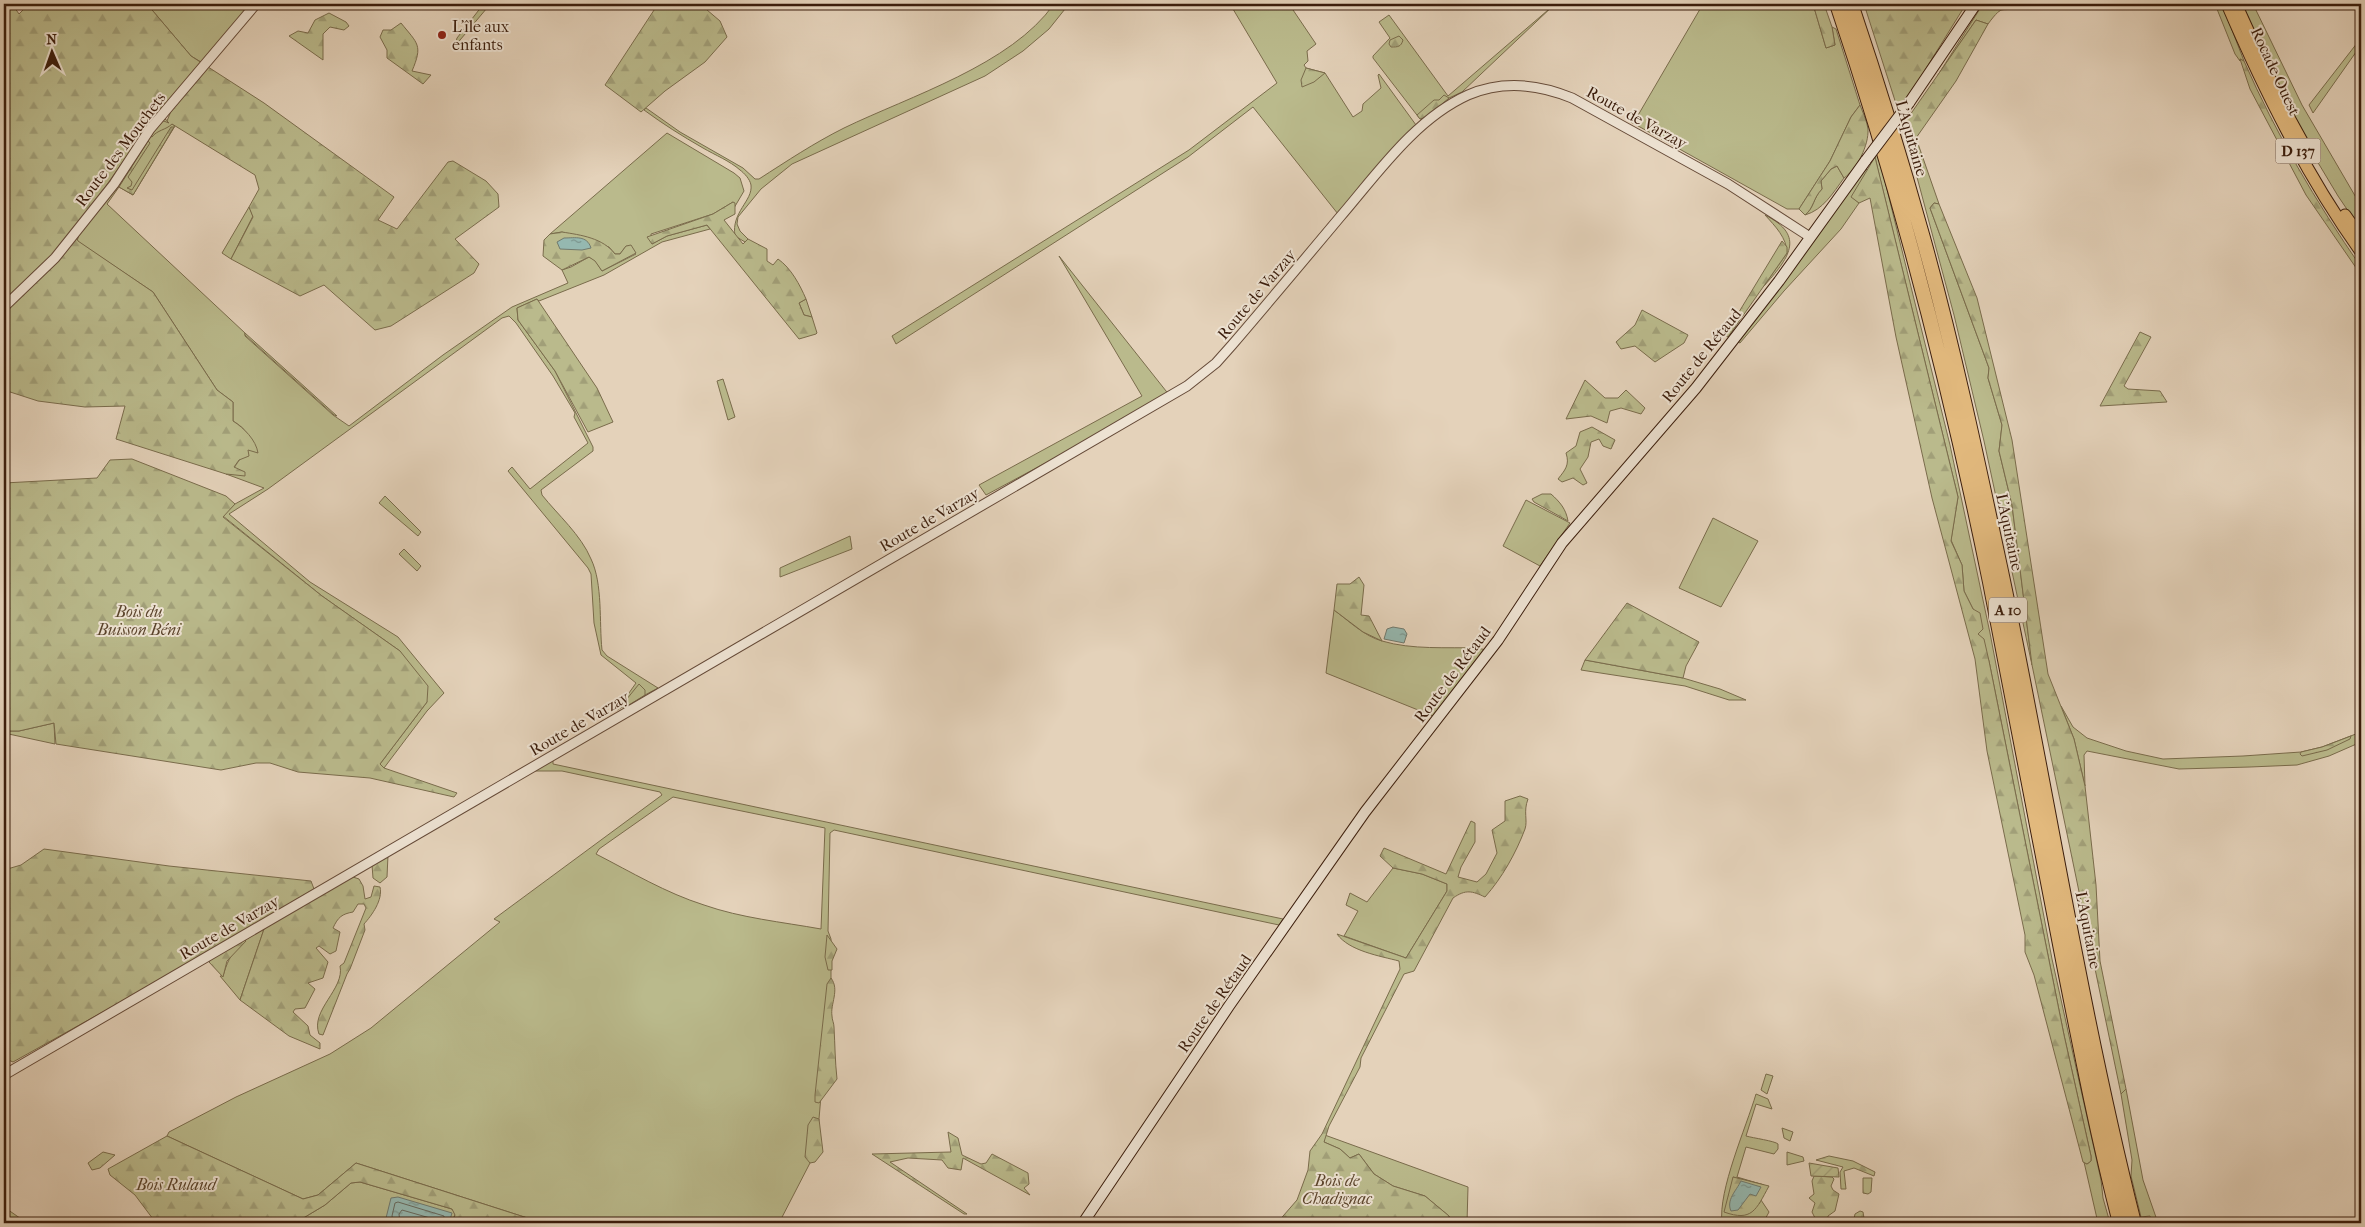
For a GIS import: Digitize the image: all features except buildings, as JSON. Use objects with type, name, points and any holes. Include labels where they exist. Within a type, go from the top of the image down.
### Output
[{"type":"highway","name":"L'Aquitaine","points":[[1837,4],[1871,104],[1912,244],[1951,401],[1989,580],[2074,1013],[2120,1223]]},
{"type":"highway","name":"L'Aquitaine","points":[[1851,4],[1884,102],[1921,232],[1963,398],[2002,578],[2089,1021],[2134,1223]]},
{"type":"main road","name":"Route de Rétaud","points":[[1083,1223],[1229,1006],[1365,812],[1498,640],[1562,543],[1696,388],[1909,103],[1976,4]]},
{"type":"main road","name":"Rocade Ouest","points":[[2227,4],[2288,135],[2318,186],[2361,252]]},
{"type":"main road","name":"Rocade Ouest","points":[[2236,4],[2282,105],[2326,185],[2361,238]]},
{"type":"street","name":"Route des Mouchets","points":[[4,308],[55,258],[114,184],[150,129],[256,4]]},
{"type":"street","name":"Route de Varzay","points":[[4,1074],[1187,386],[1216,363],[1232,346],[1400,148],[1432,118],[1470,94],[1513,85],[1547,88],[1565,95],[1728,184],[1810,237]]},
{"type":"green space","points":[[4,4],[12,4],[19,14],[29,4],[147,4],[191,56],[264,103],[394,197],[378,220],[397,229],[448,162],[453,161],[486,181],[498,194],[499,207],[455,239],[479,264],[474,273],[391,326],[375,330],[324,285],[300,296],[231,259],[253,217],[249,207],[259,189],[255,175],[172,124],[152,137],[150,136],[161,120],[169,123],[167,121],[181,86],[156,114],[74,232],[78,241],[153,292],[217,390],[233,402],[233,421],[249,435],[255,443],[258,453],[248,450],[249,456],[239,460],[234,467],[245,472],[245,476],[226,474],[116,439],[125,406],[85,407],[38,401],[4,390]]},
{"type":"green space","points":[[147,4],[243,4],[250,11],[206,65],[191,56]]},
{"type":"green space","points":[[658,4],[700,4],[720,21],[727,37],[705,62],[665,91],[641,112],[605,85]]},
{"type":"green space","points":[[1054,4],[1069,4],[1049,29],[1023,51],[985,76],[792,164],[761,189],[738,217],[737,224],[740,231],[748,239],[745,242],[735,236],[735,228],[736,220],[751,191],[751,185],[747,176],[732,164],[680,134],[644,110],[646,108],[680,132],[743,168],[755,179],[759,179],[811,146],[844,128],[928,91],[986,62],[1012,45],[1035,26]]},
{"type":"green space","points":[[1230,4],[1289,4],[1316,44],[1307,51],[1308,61],[1304,65],[1306,68],[1325,73],[1353,117],[1362,111],[1363,104],[1381,88],[1379,74],[1416,125],[1338,214],[1253,107],[1188,157],[896,344],[892,336],[1189,150],[1277,83]]},
{"type":"green space","points":[[1555,4],[1462,92],[1449,98],[1423,119],[1420,119],[1373,58],[1390,38],[1379,22],[1389,15],[1448,96]]},
{"type":"green space","points":[[1703,4],[1813,4],[1826,48],[1835,45],[1832,27],[1836,29],[1860,105],[1851,117],[1830,161],[1799,209],[1787,209],[1631,122],[1637,117]]},
{"type":"green space","points":[[1813,4],[1824,4],[1832,27],[1835,45],[1826,48]]},
{"type":"green space","points":[[1864,4],[1966,4],[1912,91],[1898,110]]},
{"type":"green space","points":[[1983,4],[2021,4],[2021,6],[2000,11],[1988,24],[1976,20],[1938,75]]},
{"type":"green space","points":[[2215,4],[2222,4],[2244,61],[2240,59],[2240,61],[2235,54]]},
{"type":"green space","points":[[2240,4],[2253,4],[2302,105],[2361,206],[2361,230],[2305,141]]},
{"type":"green space","points":[[482,6],[487,8],[455,46],[457,38]]},
{"type":"green space","points":[[329,13],[346,22],[349,26],[344,30],[330,27],[323,34],[323,60],[289,36],[298,31],[308,33],[315,20]]},
{"type":"green space","points":[[1976,20],[1988,24],[1956,81],[1916,138],[1903,125]]},
{"type":"green space","points":[[401,23],[417,45],[418,50],[412,71],[431,75],[423,84],[387,58],[387,50],[380,37],[383,30],[391,30]]},
{"type":"green space","points":[[1399,36],[1403,40],[1401,44],[1397,47],[1391,47],[1389,44],[1390,40]]},
{"type":"green space","points":[[2361,38],[2361,45],[2313,113],[2309,105]]},
{"type":"green space","points":[[2240,59],[2244,61],[2269,115],[2298,167],[2328,218],[2361,267],[2361,275],[2306,195],[2250,89]]},
{"type":"green space","points":[[1306,68],[1325,73],[1314,82],[1302,87],[1301,80]]},
{"type":"green space","points":[[1444,95],[1449,98],[1427,117],[1420,119],[1417,115],[1434,100],[1439,100]]},
{"type":"green space","points":[[1860,105],[1866,120],[1868,135],[1858,163],[1844,178],[1837,166],[1831,169],[1821,181],[1822,189],[1805,215],[1799,209],[1830,161],[1851,117]]},
{"type":"green space","points":[[162,117],[175,126],[133,195],[119,187],[107,204],[245,333],[245,336],[333,415],[349,426],[443,355],[512,307],[568,283],[562,270],[589,257],[595,260],[602,271],[636,254],[626,246],[620,254],[615,254],[609,247],[562,232],[550,234],[667,133],[740,178],[744,191],[734,208],[733,202],[713,214],[651,234],[652,244],[667,236],[707,225],[710,229],[662,242],[604,275],[517,308],[518,320],[555,371],[593,447],[593,451],[541,490],[542,495],[575,533],[587,550],[595,569],[599,591],[602,650],[607,656],[658,688],[617,710],[636,683],[601,655],[594,623],[591,574],[508,471],[512,467],[530,489],[588,443],[574,417],[575,413],[553,376],[516,323],[509,316],[502,318],[268,489],[229,514],[310,582],[398,637],[444,693],[427,711],[384,768],[380,764],[427,702],[400,651],[322,596],[223,516],[235,504],[264,488],[226,474],[234,474],[234,468],[243,455],[248,443],[246,432],[233,421],[233,402],[217,390],[153,292],[77,241],[80,232]]},
{"type":"green space","points":[[1903,125],[1916,138],[1939,204],[1934,203],[1930,208],[1989,368],[1988,378],[2002,425],[1999,451],[2012,505],[2032,665],[1984,441],[1954,315]]},
{"type":"green space","points":[[171,127],[174,127],[133,195],[119,187],[148,141],[150,143],[128,177],[132,182],[131,186],[127,188],[132,190]]},
{"type":"green space","points":[[1878,153],[1950,445],[1990,633],[2052,959],[2110,1223],[2098,1223],[2084,1162],[2087,1164],[2091,1161],[2091,1156],[2064,1035],[1989,661],[1978,634],[1973,609],[1964,591],[1962,565],[1951,540],[1958,497],[1878,170],[1875,157]]},
{"type":"green space","points":[[1875,157],[1958,497],[1951,541],[1962,565],[1964,591],[1973,609],[1980,613],[1983,629],[1978,634],[1984,639],[1989,661],[2064,1035],[2091,1156],[2091,1161],[2087,1164],[2083,1162],[2034,975],[2025,952],[2025,935],[1987,751],[1975,659],[1932,498],[1896,337],[1870,198],[1859,203],[1851,197]]},
{"type":"green space","points":[[1837,166],[1844,178],[1822,205],[1805,215],[1822,189],[1821,181],[1831,169]]},
{"type":"green space","points":[[1866,169],[1868,171],[1852,197],[1859,203],[1841,229],[1784,291],[1740,343],[1736,341]]},
{"type":"green space","points":[[733,202],[735,203],[735,214],[724,220],[743,244],[748,239],[767,249],[767,261],[773,265],[778,259],[791,272],[806,299],[799,303],[804,315],[812,317],[816,334],[799,339],[707,225],[667,236],[652,244],[647,237],[713,214]]},
{"type":"green space","points":[[1934,203],[1939,204],[1977,298],[2012,440],[2048,674],[2074,739],[2085,786],[2096,885],[2100,961],[2126,1089],[2121,1094],[2032,665],[2012,505],[1999,451],[2002,425],[1988,378],[1989,368],[1930,208]]},
{"type":"green space","points":[[249,207],[253,216],[231,259],[222,253]]},
{"type":"green space","points":[[1765,215],[1778,223],[1786,231],[1789,248],[1786,257],[1764,286],[1787,253],[1783,237]]},
{"type":"green space","points":[[562,232],[598,241],[615,254],[620,254],[626,246],[631,245],[636,253],[602,271],[595,261],[589,257],[562,270],[543,256],[544,240],[550,234]]},
{"type":"green space","points":[[1782,241],[1787,247],[1787,253],[1728,337],[1725,335]]},
{"type":"green space","points":[[1059,256],[1170,396],[986,495],[979,485],[1142,396]]},
{"type":"green space","points":[[537,299],[597,388],[613,422],[588,432],[555,371],[518,320],[517,308]]},
{"type":"green space","points":[[806,299],[812,317],[804,315],[799,303]]},
{"type":"green space","points":[[1642,310],[1688,335],[1684,343],[1655,362],[1635,346],[1621,349],[1616,342],[1635,325]]},
{"type":"green space","points":[[2140,332],[2151,337],[2124,386],[2128,389],[2160,391],[2167,402],[2100,406]]},
{"type":"green space","points":[[245,333],[337,416],[245,335]]},
{"type":"green space","points":[[723,379],[735,417],[728,420],[717,381]]},
{"type":"green space","points":[[1585,380],[1605,398],[1618,398],[1626,390],[1645,408],[1641,414],[1621,408],[1610,411],[1607,423],[1591,416],[1566,419]]},
{"type":"green space","points":[[1592,427],[1615,440],[1611,449],[1603,446],[1599,439],[1591,442],[1588,457],[1580,469],[1587,483],[1583,485],[1573,478],[1562,482],[1558,479],[1567,464],[1566,453],[1576,446],[1580,432]]},
{"type":"green space","name":"Bois du Buisson Béni","points":[[132,459],[226,496],[235,504],[223,517],[322,596],[400,651],[428,686],[427,702],[380,764],[384,768],[457,793],[454,797],[370,778],[298,772],[270,763],[256,763],[221,770],[56,744],[54,723],[19,731],[4,731],[4,483],[97,478],[110,460]]},
{"type":"green space","points":[[1542,494],[1551,494],[1557,500],[1564,509],[1568,521],[1534,502],[1532,499]]},
{"type":"green space","points":[[385,496],[421,532],[418,536],[379,503]]},
{"type":"green space","points":[[1526,500],[1570,523],[1540,566],[1503,546]]},
{"type":"green space","points":[[1713,518],[1758,541],[1721,607],[1679,588]]},
{"type":"green space","points":[[850,536],[852,549],[780,577],[780,568]]},
{"type":"green space","points":[[404,549],[421,566],[417,571],[399,554]]},
{"type":"green space","points":[[1359,577],[1364,585],[1361,615],[1369,616],[1382,641],[1363,632],[1334,610],[1337,584],[1350,584]]},
{"type":"green space","points":[[1627,603],[1699,642],[1686,666],[1683,678],[1585,660]]},
{"type":"green space","points":[[1334,610],[1375,639],[1393,644],[1486,650],[1433,716],[1326,673]]},
{"type":"green space","points":[[1585,660],[1683,678],[1720,689],[1746,700],[1729,700],[1685,686],[1581,670]]},
{"type":"green space","points":[[639,684],[645,690],[645,695],[624,708],[622,705]]},
{"type":"green space","points":[[2061,706],[2073,727],[2087,738],[2126,751],[2163,759],[2301,752],[2322,747],[2361,732],[2361,742],[2329,756],[2297,765],[2250,767],[2179,769],[2087,751],[2084,755],[2085,786],[2074,739]]},
{"type":"green space","points":[[54,723],[55,744],[4,733],[4,731],[19,731]]},
{"type":"green space","points":[[2351,736],[2350,739],[2327,750],[2302,756],[2300,754],[2301,752],[2322,747]]},
{"type":"green space","points":[[553,759],[553,764],[1283,919],[1279,925],[834,830],[830,833],[828,931],[831,939],[831,978],[819,1119],[810,1163],[779,1223],[543,1223],[356,1163],[318,1195],[303,1199],[167,1136],[169,1132],[236,1097],[330,1054],[371,1028],[500,922],[494,919],[662,795],[660,792],[562,771],[534,771]],"holes":[[[673,797],[825,828],[821,929],[747,916],[704,905],[662,888],[596,854],[599,849]]]},
{"type":"green space","name":"Bois de Chadignac","points":[[1520,796],[1528,799],[1526,826],[1508,865],[1485,897],[1469,892],[1462,893],[1453,898],[1414,971],[1404,974],[1361,1058],[1360,1067],[1329,1126],[1324,1142],[1340,1149],[1350,1158],[1359,1154],[1374,1174],[1393,1186],[1425,1196],[1449,1216],[1451,1223],[1277,1223],[1297,1200],[1308,1170],[1310,1151],[1322,1134],[1400,969],[1399,961],[1357,949],[1342,940],[1337,934],[1406,958],[1447,891],[1447,884],[1422,874],[1393,868],[1380,856],[1384,848],[1446,874],[1471,821],[1475,823],[1475,842],[1461,867],[1458,877],[1477,882],[1486,874],[1497,853],[1492,830],[1505,821],[1505,801]]},
{"type":"green space","points":[[44,849],[169,866],[311,881],[314,889],[153,984],[13,1062],[4,1058],[4,870],[21,865]]},
{"type":"green space","points":[[388,855],[387,877],[380,883],[373,878],[372,865]]},
{"type":"green space","points":[[1393,868],[1422,874],[1447,884],[1447,891],[1406,958],[1344,936],[1358,911],[1346,905],[1350,893],[1367,902]]},
{"type":"green space","points":[[353,877],[359,879],[363,886],[365,899],[371,897],[374,886],[380,887],[381,892],[373,912],[364,924],[365,930],[323,1035],[319,1034],[319,1016],[338,983],[340,966],[344,963],[366,908],[364,904],[358,904],[353,912],[343,915],[337,921],[333,928],[340,932],[336,951],[330,954],[319,946],[316,948],[328,962],[323,978],[308,983],[315,989],[305,1008],[295,1009],[293,1012],[308,1026],[310,1035],[320,1043],[320,1049],[289,1036],[240,1000],[264,929],[340,882]]},
{"type":"green space","points":[[264,929],[240,1000],[220,976],[223,976],[229,960],[238,947],[249,937]]},
{"type":"green space","points":[[827,935],[837,949],[832,961],[832,970],[828,970],[825,957]]},
{"type":"green space","points":[[244,939],[246,941],[227,961],[223,977],[209,962],[214,956]]},
{"type":"green space","points":[[831,978],[835,987],[832,1017],[837,1079],[819,1103],[815,1102],[815,1095],[827,984]]},
{"type":"green space","points":[[1766,1074],[1773,1076],[1767,1094],[1761,1090]]},
{"type":"green space","points":[[2126,1089],[2143,1180],[2158,1223],[2152,1223],[2150,1216],[2141,1217],[2131,1176],[2132,1160],[2121,1094]]},
{"type":"green space","points":[[1756,1094],[1768,1099],[1772,1109],[1756,1104],[1746,1136],[1776,1143],[1778,1144],[1778,1149],[1774,1154],[1746,1147],[1737,1177],[1764,1185],[1733,1177],[1759,1204],[1761,1200],[1769,1212],[1763,1223],[1722,1223],[1722,1209],[1728,1177]]},
{"type":"green space","points":[[813,1117],[819,1119],[823,1152],[815,1162],[810,1163],[805,1157],[808,1125]]},
{"type":"green space","points":[[1782,1128],[1793,1132],[1790,1141],[1784,1138]]},
{"type":"green space","points":[[948,1132],[958,1138],[962,1155],[981,1164],[986,1163],[992,1154],[1028,1173],[1029,1184],[1024,1188],[1030,1195],[963,1158],[961,1170],[948,1168],[942,1160],[908,1158],[890,1162],[967,1214],[964,1214],[872,1154],[951,1152]]},
{"type":"green space","points":[[1322,1134],[1468,1187],[1467,1223],[1451,1223],[1449,1216],[1425,1196],[1393,1186],[1374,1174],[1359,1154],[1350,1158],[1340,1149],[1324,1142]]},
{"type":"green space","name":"Bois Rulaud","points":[[167,1136],[303,1199],[318,1195],[356,1163],[543,1223],[452,1223],[455,1215],[452,1209],[360,1182],[351,1183],[325,1205],[295,1223],[156,1223],[135,1195],[110,1175],[108,1169]]},
{"type":"green space","points":[[103,1152],[115,1155],[100,1168],[92,1170],[88,1163]]},
{"type":"green space","points":[[1787,1152],[1803,1157],[1804,1161],[1787,1165]]},
{"type":"green space","points":[[1829,1156],[1853,1161],[1875,1172],[1874,1176],[1854,1168],[1844,1171],[1846,1189],[1841,1189],[1840,1172],[1843,1167],[1816,1160]]},
{"type":"green space","points":[[1809,1163],[1838,1168],[1839,1177],[1811,1176]]},
{"type":"green space","points":[[1814,1176],[1832,1177],[1834,1179],[1831,1186],[1839,1194],[1835,1211],[1828,1216],[1827,1223],[1824,1223],[1823,1219],[1816,1220],[1812,1212],[1815,1203],[1809,1198],[1814,1194],[1812,1181]]},
{"type":"green space","points":[[1733,1177],[1769,1186],[1752,1212],[1741,1216],[1724,1212]]},
{"type":"green space","points":[[1863,1178],[1872,1178],[1871,1192],[1868,1194],[1863,1193]]},
{"type":"green space","points":[[360,1182],[452,1209],[455,1214],[452,1223],[295,1223],[325,1205],[351,1183]]},
{"type":"green space","points":[[4,1207],[27,1223],[4,1223]]},
{"type":"green space","points":[[1860,1211],[1863,1212],[1864,1218],[1871,1219],[1871,1223],[1853,1223],[1855,1214]]},
{"type":"water","points":[[564,238],[584,239],[591,248],[582,250],[560,249],[557,242]]},
{"type":"water","points":[[1393,627],[1404,629],[1407,634],[1404,643],[1384,639],[1387,629]]},
{"type":"water","points":[[1741,1181],[1761,1187],[1756,1196],[1750,1194],[1738,1210],[1731,1211],[1730,1203],[1732,1196]]},
{"type":"water","points":[[398,1197],[452,1213],[449,1223],[391,1223],[386,1218],[391,1198]]},
{"type":"place","name":"L'île aux enfants","points":[[442,35]]}]
